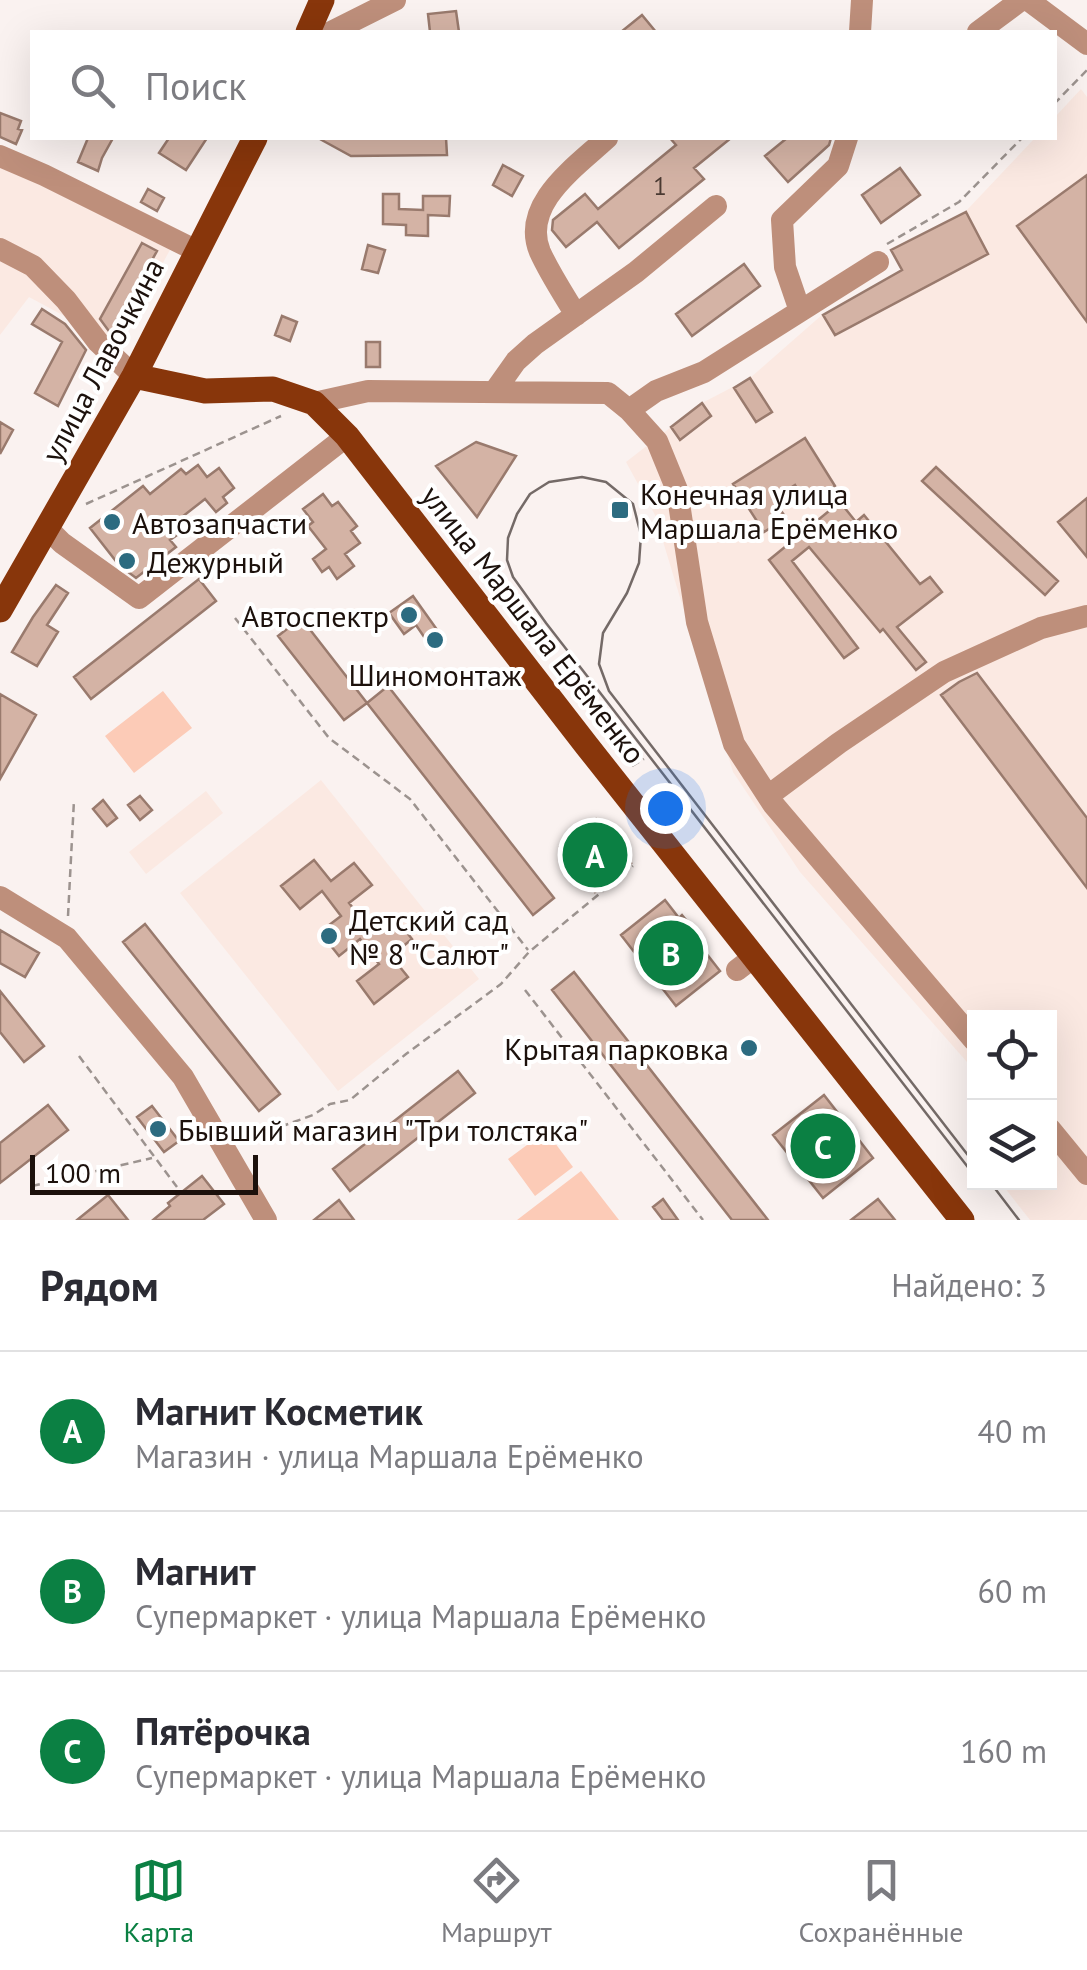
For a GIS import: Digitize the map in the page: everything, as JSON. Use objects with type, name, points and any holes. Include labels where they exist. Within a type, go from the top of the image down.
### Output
[{"type":"main road","points":[[309,30],[322,0]]},
{"type":"main road","name":"улица Лавочкина","points":[[0,610],[134,376],[254,140]]},
{"type":"main road","points":[[134,376],[205,391],[273,390],[314,402]]},
{"type":"main road","name":"улица Маршала Ерёменко","points":[[314,402],[347,436],[746,964],[962,1220]]},
{"type":"street","points":[[335,30],[395,0]]},
{"type":"street","points":[[860,30],[862,0]]},
{"type":"street","points":[[981,30],[1025,0],[1087,44]]},
{"type":"street","points":[[576,315],[539,250],[535,227],[552,189],[606,140]]},
{"type":"street","points":[[800,311],[785,267],[782,220],[838,166],[846,140]]},
{"type":"street","points":[[0,156],[197,251]]},
{"type":"street","points":[[494,392],[516,360],[636,272],[716,206]]},
{"type":"street","points":[[0,250],[33,266],[98,342],[134,376]]},
{"type":"street","points":[[630,410],[656,390],[704,372],[878,262]]},
{"type":"street","points":[[314,402],[368,390],[608,392],[630,410],[657,441],[677,490],[696,622],[734,744],[768,796],[967,1032]]},
{"type":"street","points":[[47,528],[140,598],[347,436]]},
{"type":"street","points":[[768,796],[944,672],[1041,628],[1087,616]]},
{"type":"street","points":[[0,896],[66,938],[183,1077],[266,1220]]},
{"type":"street","points":[[1057,1138],[1087,1174]]},
{"type":"path","points":[[1057,101],[1087,70]]},
{"type":"path","points":[[878,262],[884,245],[959,202],[1020,140]]},
{"type":"path","points":[[86,504],[281,416]]},
{"type":"path","points":[[235,618],[330,738],[410,799],[529,952]]},
{"type":"path","points":[[604,738],[628,738]]},
{"type":"path","points":[[627,769],[644,759]]},
{"type":"path","points":[[654,804],[663,786]]},
{"type":"path","points":[[66,938],[74,800]]},
{"type":"path","points":[[224,1147],[312,1115],[330,1104],[350,1100],[500,984],[529,952],[633,866]]},
{"type":"path","points":[[525,990],[703,1220]]},
{"type":"path","points":[[79,1056],[177,1187]]},
{"type":"path","points":[[32,1186],[154,1158]]},
{"type":"shaded area","points":[[1081,89],[1087,97],[1087,1220],[1030,1220],[1006,1190],[1057,1190],[1057,1010],[967,1010],[967,1062],[800,872],[733,772],[655,515],[626,462],[702,403],[750,378],[823,314],[898,272],[901,268],[891,250],[966,211],[1033,140],[1057,140],[1057,115]]},
{"type":"shaded area","points":[[0,166],[171,248],[118,345],[29,297],[0,335]]},
{"type":"shaded area","points":[[163,691],[192,728],[134,773],[105,736]]},
{"type":"shaded area","name":"Детский сад № 8 \"Салют\"","points":[[321,780],[479,979],[338,1091],[180,893]]},
{"type":"shaded area","points":[[206,791],[223,813],[146,874],[129,852]]},
{"type":"shaded area","points":[[546,1131],[573,1167],[535,1196],[508,1159]]},
{"type":"shaded area","points":[[581,1171],[619,1220],[517,1220]]},
{"type":"building","points":[[456,11],[459,30],[430,30],[428,14]]},
{"type":"building","points":[[642,15],[654,30],[623,30]]},
{"type":"building","points":[[0,113],[21,121],[16,144],[0,137]]},
{"type":"building","points":[[87,140],[112,140],[98,171],[78,162]]},
{"type":"building","points":[[168,140],[206,140],[186,170],[159,153]]},
{"type":"building","points":[[322,140],[446,140],[447,155],[351,156]]},
{"type":"building","points":[[672,140],[729,140],[694,168],[704,179],[619,248],[597,222],[566,247],[552,230],[553,220],[585,194],[598,209],[676,145]]},
{"type":"building","points":[[785,140],[830,140],[788,182],[765,156]]},
{"type":"building","points":[[503,165],[523,176],[512,196],[493,185]]},
{"type":"building","points":[[900,168],[920,195],[881,223],[862,195]]},
{"type":"building","points":[[1087,175],[1087,322],[1017,226]]},
{"type":"building","points":[[148,189],[164,198],[157,211],[141,202]]},
{"type":"building","points":[[383,194],[399,194],[399,209],[423,210],[423,196],[450,196],[449,216],[428,215],[428,236],[406,235],[406,225],[383,224]]},
{"type":"building","points":[[966,212],[988,254],[835,335],[823,315],[902,270],[891,250]]},
{"type":"building","points":[[142,243],[157,251],[111,334],[100,319]]},
{"type":"building","points":[[368,245],[385,250],[378,273],[362,269]]},
{"type":"building","points":[[744,264],[760,286],[692,336],[676,314]]},
{"type":"building","points":[[42,309],[65,324],[86,350],[58,406],[35,393],[62,342],[32,324]]},
{"type":"building","points":[[282,316],[297,322],[290,341],[275,335]]},
{"type":"building","points":[[366,342],[380,342],[380,367],[366,367]]},
{"type":"building","points":[[750,378],[772,412],[756,422],[734,388]]},
{"type":"building","points":[[702,403],[711,416],[680,440],[671,427]]},
{"type":"building","points":[[0,422],[13,430],[0,454]]},
{"type":"building","points":[[805,438],[835,486],[807,505],[795,485],[773,499],[786,518],[764,532],[733,484]]},
{"type":"building","points":[[476,442],[516,456],[477,517],[436,466]]},
{"type":"building","points":[[198,465],[207,477],[219,468],[234,488],[223,497],[227,503],[216,512],[205,499],[173,524],[180,533],[170,540],[176,547],[136,578],[119,565],[90,528],[143,486],[150,494],[181,469],[186,474]]},
{"type":"building","points":[[936,467],[1058,581],[1045,595],[922,481]]},
{"type":"building","points":[[323,494],[332,506],[338,502],[357,526],[351,531],[360,543],[345,554],[354,566],[337,579],[329,567],[322,572],[313,559],[326,549],[308,526],[313,522],[303,509]]},
{"type":"building","points":[[1087,498],[1087,557],[1058,522]]},
{"type":"building","points":[[840,502],[856,522],[864,515],[920,584],[930,577],[942,592],[897,627],[926,662],[916,670],[809,547],[792,561],[858,648],[844,658],[769,560]]},
{"type":"building","points":[[199,579],[216,601],[91,699],[74,677]]},
{"type":"building","points":[[56,585],[68,593],[47,625],[58,632],[37,666],[12,652]]},
{"type":"building","name":"Автоспектр","points":[[413,596],[445,641],[433,650],[416,625],[404,634],[389,613]]},
{"type":"building","points":[[301,618],[367,703],[344,720],[278,636]]},
{"type":"building","points":[[977,673],[1087,818],[1087,888],[941,695]]},
{"type":"building","points":[[388,686],[554,898],[533,915],[367,703]]},
{"type":"building","points":[[0,694],[36,715],[0,779]]},
{"type":"building","points":[[140,796],[152,810],[140,820],[128,805]]},
{"type":"building","points":[[103,800],[117,818],[107,826],[93,809]]},
{"type":"building","points":[[596,819],[631,863],[595,892],[560,847]]},
{"type":"building","points":[[314,860],[331,881],[354,863],[372,885],[349,903],[373,933],[394,916],[412,939],[391,956],[408,977],[374,1004],[357,981],[379,964],[360,939],[339,956],[320,932],[341,916],[322,891],[300,909],[281,886]]},
{"type":"building","points":[[665,900],[696,932],[692,935],[720,971],[676,1006],[621,935]]},
{"type":"building","points":[[145,924],[280,1094],[259,1111],[123,942]]},
{"type":"building","points":[[0,930],[39,953],[25,977],[0,963]]},
{"type":"building","points":[[574,972],[768,1220],[732,1220],[552,990]]},
{"type":"building","points":[[0,991],[44,1046],[24,1062],[0,1032]]},
{"type":"building","points":[[458,1071],[475,1093],[350,1191],[333,1169]]},
{"type":"building","points":[[824,1095],[873,1158],[823,1198],[773,1135]]},
{"type":"building","points":[[48,1105],[68,1130],[0,1183],[0,1143]]},
{"type":"building","name":"Бывший магазин \"Три толстяка\"","points":[[152,1106],[179,1141],[164,1152],[137,1117]]},
{"type":"building","points":[[202,1176],[224,1204],[203,1220],[153,1220],[170,1206],[168,1203]]},
{"type":"building","points":[[108,1195],[128,1220],[77,1220]]},
{"type":"building","points":[[663,1199],[678,1220],[663,1220],[653,1207]]},
{"type":"building","points":[[878,1199],[895,1220],[851,1220]]},
{"type":"building","points":[[339,1200],[354,1220],[314,1220]]},
{"type":"tram line","points":[[967,1154],[609,691],[599,664],[603,633],[627,593],[639,563],[641,535],[633,504],[606,482],[582,477],[549,482],[530,494],[508,538],[507,560],[513,577],[967,1166]]},
{"type":"tram line","points":[[996,1190],[1019,1220]]},
{"type":"place","name":"Конечная улица Маршала Ерёменко","points":[[620,510]]},
{"type":"place","name":"Автозапчасти","points":[[112,522]]},
{"type":"place","name":"Дежурный","points":[[127,561]]},
{"type":"place","name":"Автоспектр","points":[[409,615]]},
{"type":"place","name":"Шиномонтаж","points":[[435,640]]},
{"type":"place","name":"Магнит Косметик","points":[[595,855]]},
{"type":"place","name":"Детский сад № 8 \"Салют\"","points":[[329,936]]},
{"type":"place","name":"Магнит","points":[[671,953]]},
{"type":"place","name":"Крытая парковка","points":[[749,1048]]},
{"type":"place","name":"Бывший магазин \"Три толстяка\"","points":[[158,1129]]},
{"type":"place","name":"Пятёрочка","points":[[823,1146]]}]
